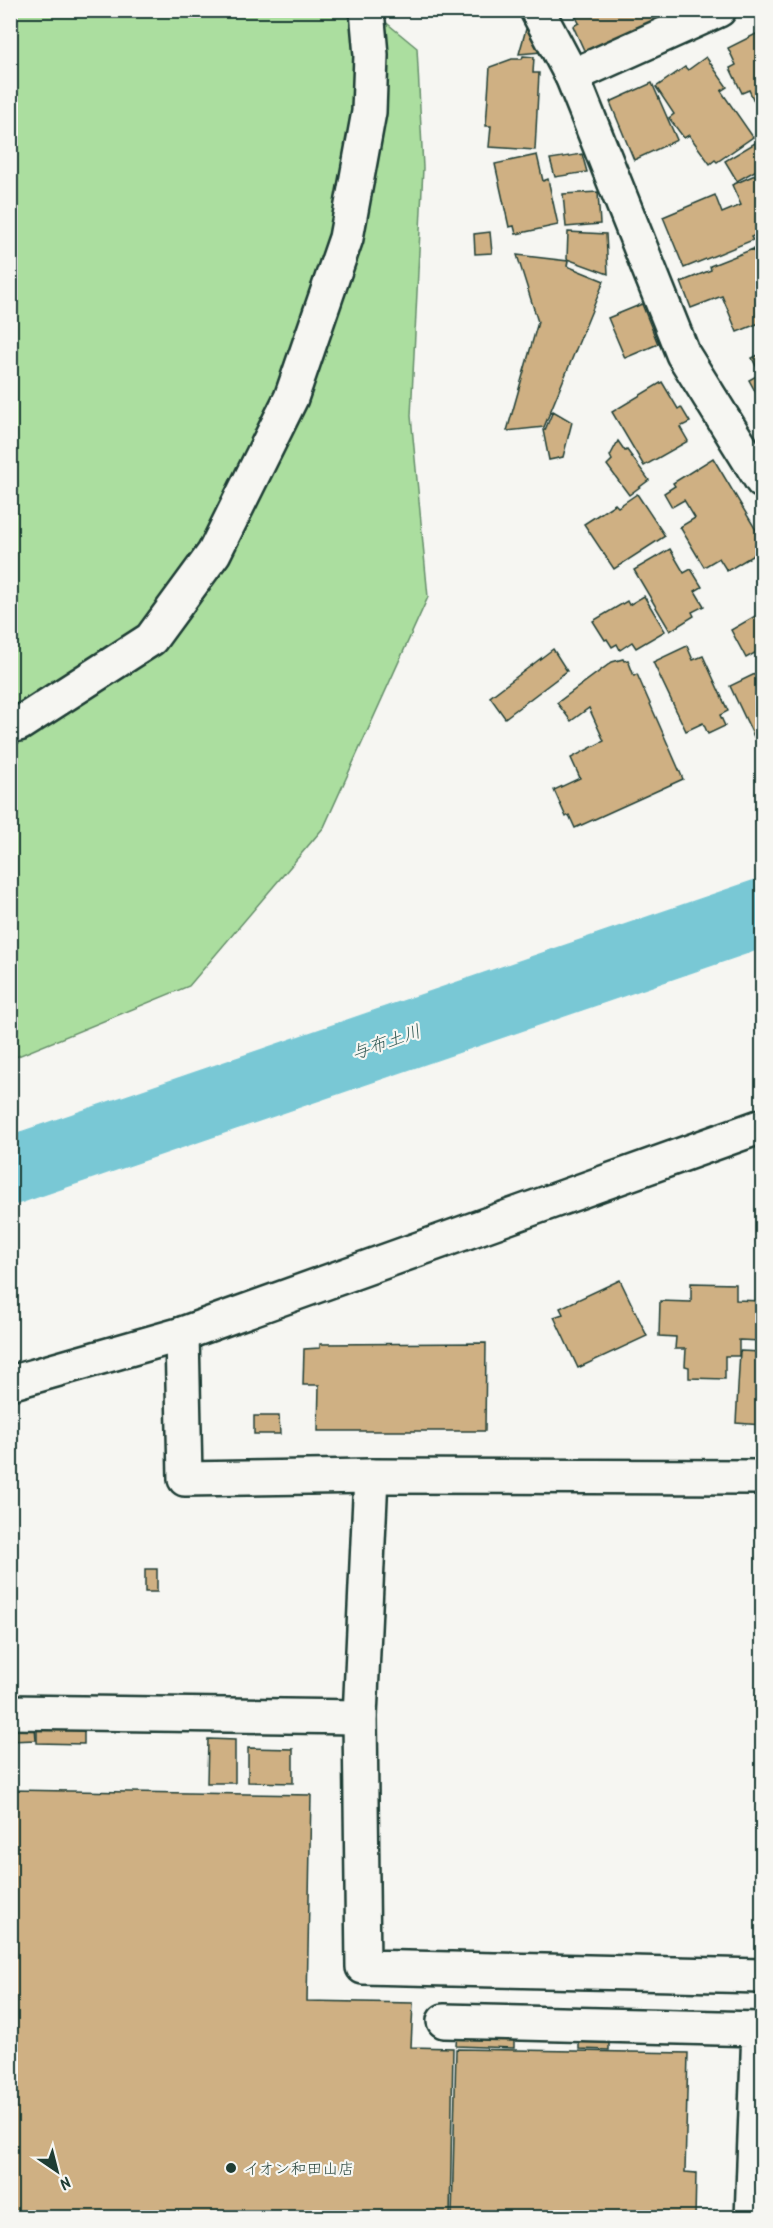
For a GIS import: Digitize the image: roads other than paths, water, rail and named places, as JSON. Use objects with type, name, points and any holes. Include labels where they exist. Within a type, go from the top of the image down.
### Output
[{"type":"street","points":[[10,726],[19,724],[151,639],[214,553],[286,409],[346,238],[369,112],[371,55],[367,10]]},
{"type":"street","points":[[537,10],[572,76],[683,354],[762,481]]},
{"type":"street","points":[[572,76],[719,10]]},
{"type":"street","points":[[10,1383],[182,1334],[762,1126]]},
{"type":"street","points":[[182,1334],[185,1479],[371,1476],[762,1477]]},
{"type":"street","points":[[371,1476],[360,1717],[363,1968],[762,1976]]},
{"type":"street","points":[[10,1712],[360,1717]]},
{"type":"street","points":[[444,2021],[759,2029],[752,2217]]},
{"type":"waterway","name":"与布土川","points":[[10,1171],[762,913]]},
{"type":"place","name":"イオン和田山店","points":[[231,2168]]}]
